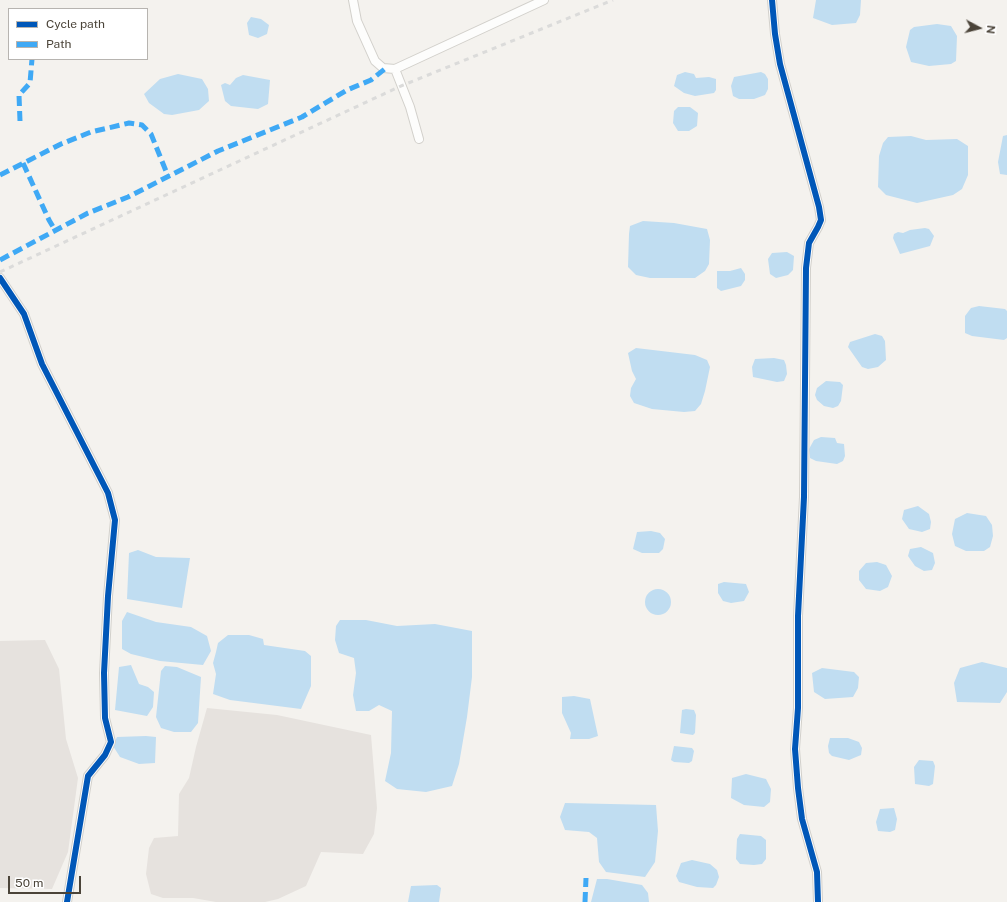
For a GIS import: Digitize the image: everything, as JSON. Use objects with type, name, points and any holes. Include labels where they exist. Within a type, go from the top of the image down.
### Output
[{"type":"street","points":[[353,0],[357,21],[375,61],[383,68],[395,69],[544,0]]},
{"type":"street","points":[[772,0],[774,34],[780,64],[820,207],[820,220],[809,243],[806,268],[804,497],[798,616],[798,708],[796,749],[802,819],[817,872],[818,902]]},
{"type":"street","points":[[395,69],[410,107],[419,139]]},
{"type":"street","points":[[0,278],[24,314],[42,364],[108,493],[115,520],[108,596],[104,673],[106,718],[111,742],[105,755],[88,776],[67,902]]},
{"type":"shaded area","points":[[45,640],[59,669],[66,739],[78,778],[68,852],[52,889],[0,888],[0,641]]},
{"type":"shaded area","points":[[207,708],[277,715],[371,735],[377,808],[374,834],[363,854],[321,852],[306,886],[278,899],[265,902],[216,902],[193,898],[163,898],[151,894],[146,874],[149,848],[154,838],[178,836],[179,794],[189,778]]},
{"type":"water","points":[[816,0],[861,0],[860,15],[856,23],[832,25],[813,18]]},
{"type":"water","points":[[251,17],[261,19],[269,25],[267,34],[258,38],[249,35],[247,23]]},
{"type":"water","points":[[937,24],[951,26],[957,36],[956,61],[951,64],[929,66],[911,62],[906,47],[910,30],[914,27]]},
{"type":"water","points":[[685,72],[694,74],[696,78],[709,77],[716,79],[716,90],[714,93],[695,96],[684,93],[674,86],[677,75]]},
{"type":"water","points":[[761,72],[765,74],[768,79],[768,89],[765,95],[754,99],[739,99],[733,96],[731,86],[734,77]]},
{"type":"water","points":[[178,74],[202,79],[208,89],[209,101],[199,110],[172,115],[164,114],[149,103],[144,94],[160,79]]},
{"type":"water","points":[[243,75],[270,80],[268,104],[258,109],[231,106],[225,101],[221,85],[225,83],[230,85],[236,78]]},
{"type":"water","points":[[678,107],[690,107],[698,113],[697,126],[689,131],[678,131],[673,123],[674,111]]},
{"type":"water","points":[[1007,135],[1007,175],[1000,174],[998,162],[1003,136]]},
{"type":"water","points":[[911,136],[926,140],[957,139],[968,146],[968,175],[962,189],[953,195],[917,203],[886,195],[878,187],[879,156],[883,143],[888,137]]},
{"type":"water","points":[[643,221],[674,223],[707,229],[710,240],[709,264],[705,271],[695,278],[650,278],[636,275],[628,267],[630,226]]},
{"type":"water","points":[[925,228],[929,229],[934,236],[930,246],[900,254],[893,238],[894,234],[898,232],[903,233],[910,230]]},
{"type":"water","points":[[787,252],[794,256],[793,270],[788,275],[776,278],[770,274],[768,259],[772,253]]},
{"type":"water","points":[[741,268],[745,274],[745,280],[741,286],[721,291],[717,288],[717,271],[730,271]]},
{"type":"water","points":[[979,306],[1005,309],[1007,311],[1007,338],[1004,340],[972,336],[965,333],[965,316],[971,308]]},
{"type":"water","points":[[875,334],[882,336],[885,341],[886,360],[878,367],[868,369],[862,367],[848,347],[850,342]]},
{"type":"water","points":[[636,348],[695,355],[707,360],[710,367],[705,391],[701,404],[695,411],[684,412],[652,409],[634,403],[630,396],[631,388],[636,379],[632,371],[628,353]]},
{"type":"water","points":[[774,358],[784,360],[787,374],[784,381],[777,382],[753,377],[752,367],[755,359]]},
{"type":"water","points":[[826,381],[840,382],[843,385],[841,401],[838,406],[833,408],[824,406],[817,400],[815,395],[817,388]]},
{"type":"water","points":[[821,437],[835,438],[837,443],[844,444],[845,456],[843,461],[837,464],[816,461],[810,458],[809,449],[814,440]]},
{"type":"water","points":[[918,506],[929,514],[931,522],[930,529],[922,532],[909,529],[902,519],[904,510]]},
{"type":"water","points":[[967,513],[986,516],[992,525],[993,536],[990,547],[984,551],[966,551],[955,546],[952,534],[955,519]]},
{"type":"water","points":[[651,531],[660,533],[665,539],[663,549],[659,553],[642,553],[633,549],[637,532]]},
{"type":"water","points":[[921,547],[933,553],[935,563],[932,570],[924,571],[915,566],[908,556],[910,549]]},
{"type":"water","points":[[138,550],[156,557],[190,558],[182,608],[127,599],[129,553]]},
{"type":"water","points":[[877,562],[886,565],[892,576],[888,587],[880,591],[866,589],[859,580],[859,571],[866,563]]},
{"type":"water","points":[[724,582],[746,584],[749,592],[744,601],[731,603],[723,601],[718,593],[718,584]]},
{"type":"water","points":[[658,589],[667,593],[671,602],[667,611],[658,615],[649,611],[645,602],[649,593]]},
{"type":"water","points":[[127,612],[156,622],[191,627],[207,636],[211,651],[203,665],[160,661],[131,654],[122,649],[122,621]]},
{"type":"water","points":[[340,620],[366,620],[397,626],[435,624],[472,631],[472,677],[467,717],[459,764],[452,786],[426,792],[397,789],[385,781],[391,753],[392,711],[379,705],[369,711],[356,711],[353,695],[356,673],[354,658],[339,653],[335,640],[336,626]]},
{"type":"water","points":[[228,635],[249,635],[263,639],[264,645],[305,651],[311,656],[311,686],[301,709],[230,700],[213,694],[216,674],[213,663],[218,643]]},
{"type":"water","points":[[982,662],[1007,668],[1007,692],[1000,703],[957,702],[954,683],[960,668]]},
{"type":"water","points":[[131,665],[139,684],[148,687],[154,692],[153,707],[147,716],[115,710],[119,667]]},
{"type":"water","points":[[165,666],[177,667],[201,677],[198,723],[191,732],[174,732],[161,728],[156,717],[161,671]]},
{"type":"water","points":[[822,668],[854,672],[859,677],[858,688],[853,697],[825,699],[814,692],[812,673]]},
{"type":"water","points":[[574,696],[590,699],[598,736],[589,739],[570,739],[571,733],[562,713],[562,697]]},
{"type":"water","points":[[682,710],[694,710],[696,715],[695,733],[693,735],[680,733]]},
{"type":"water","points":[[117,737],[156,737],[155,763],[139,764],[120,757],[113,746]]},
{"type":"water","points":[[830,738],[848,738],[859,742],[862,748],[861,755],[849,760],[832,756],[829,753],[828,746]]},
{"type":"water","points":[[674,746],[692,748],[694,751],[692,761],[689,763],[674,762],[671,760]]},
{"type":"water","points":[[919,760],[933,761],[935,766],[933,784],[929,786],[915,784],[914,767]]},
{"type":"water","points":[[746,774],[766,779],[771,789],[770,802],[764,807],[744,805],[731,798],[732,778]]},
{"type":"water","points":[[565,803],[656,805],[658,831],[655,862],[645,877],[606,872],[599,862],[597,838],[589,832],[565,830],[560,817]]},
{"type":"water","points":[[894,808],[897,819],[895,830],[890,832],[878,831],[876,822],[880,809]]},
{"type":"water","points":[[740,834],[761,836],[766,840],[766,859],[762,864],[740,864],[736,859],[737,839]]},
{"type":"water","points":[[692,860],[710,864],[717,870],[719,877],[713,888],[697,887],[679,882],[676,876],[681,863]]},
{"type":"water","points":[[597,879],[607,879],[642,885],[648,893],[649,902],[591,902]]},
{"type":"water","points":[[437,885],[441,888],[439,902],[408,902],[411,886]]},
{"type":"railway","points":[[0,272],[401,86],[613,0]]},
{"type":"marked path","points":[[20,121],[19,95],[30,83],[32,60]]},
{"type":"marked path","points":[[0,260],[88,213],[128,197],[218,151],[302,117],[347,90],[371,80],[386,68]]},
{"type":"marked path","points":[[0,175],[61,144],[91,132],[129,123],[142,125],[151,134],[168,176]]},
{"type":"marked path","points":[[23,163],[56,232]]},
{"type":"marked path","points":[[585,902],[586,878]]},
{"type":"cycle path","points":[[772,0],[775,34],[780,64],[819,207],[821,220],[809,243],[806,268],[804,497],[798,616],[798,708],[795,749],[802,819],[817,872],[818,902]]},
{"type":"cycle path","points":[[0,278],[24,314],[42,364],[108,493],[115,520],[108,596],[104,673],[105,718],[111,742],[105,755],[88,776],[67,902]]}]
